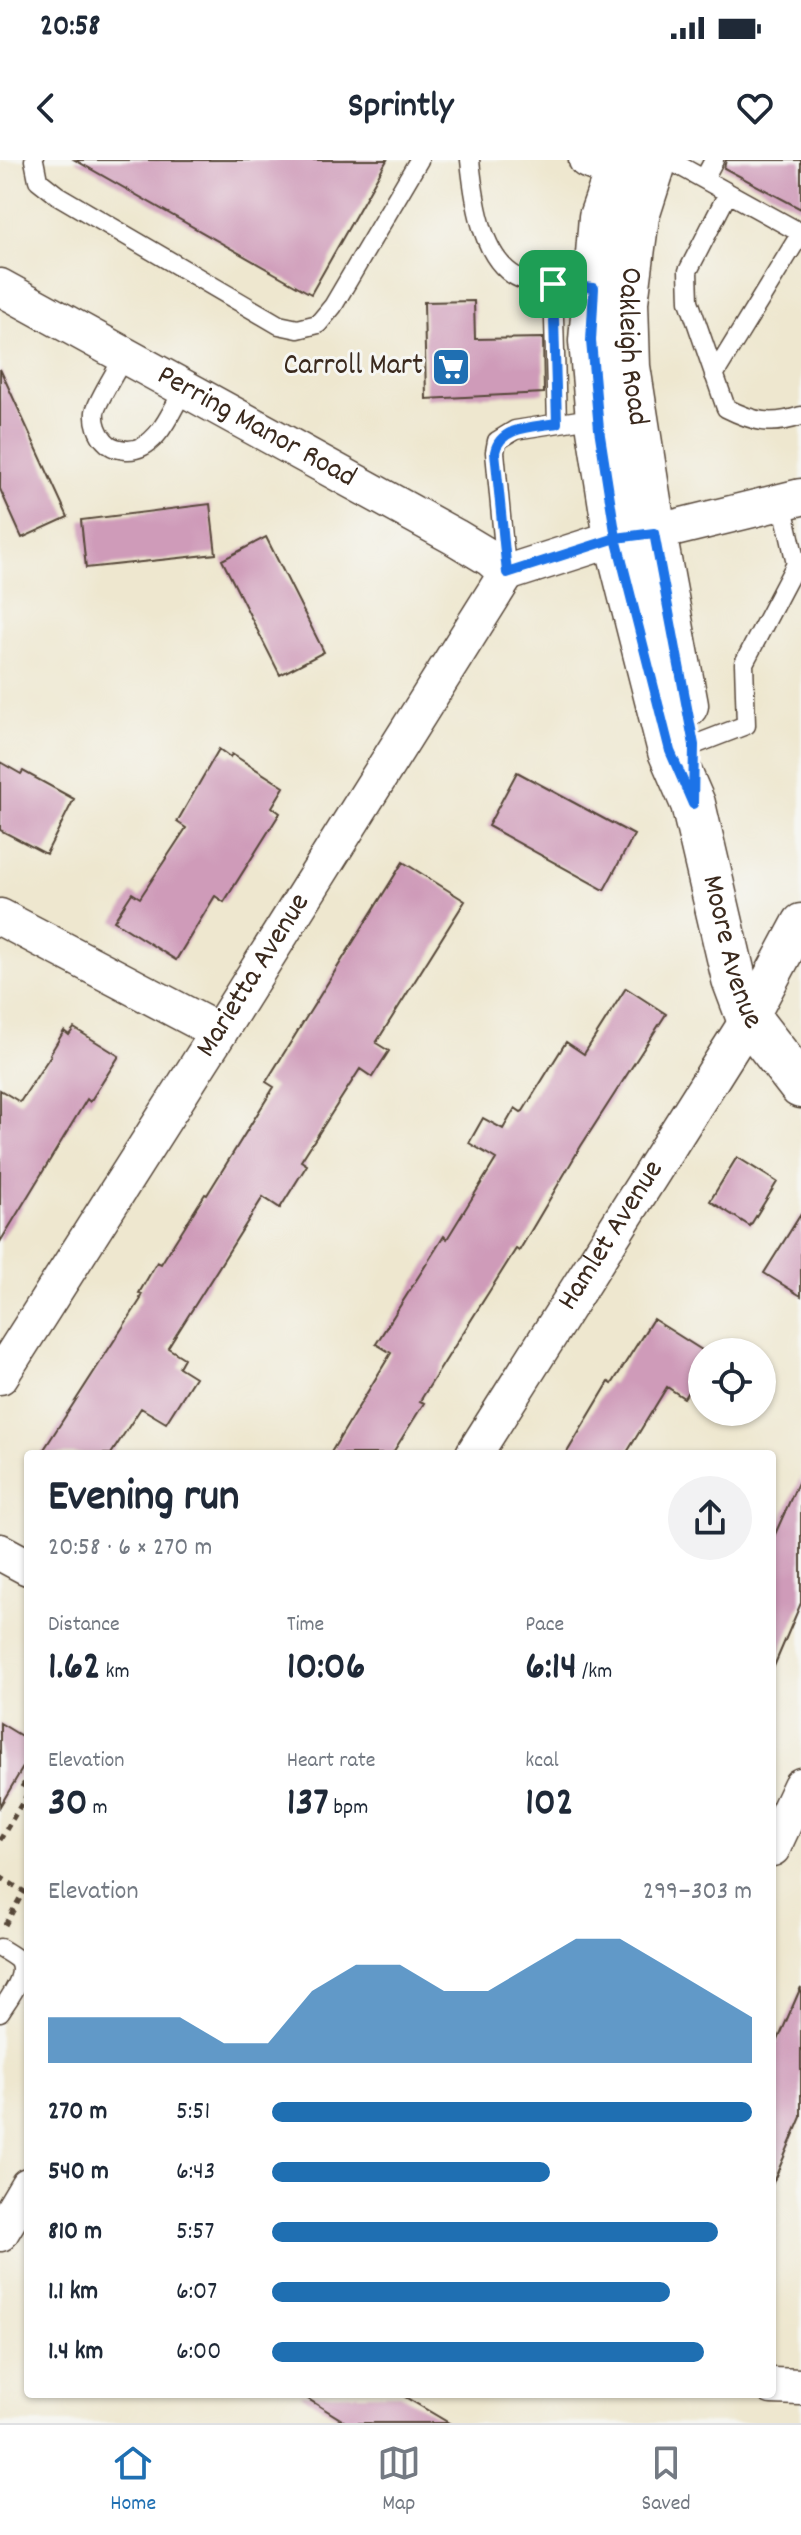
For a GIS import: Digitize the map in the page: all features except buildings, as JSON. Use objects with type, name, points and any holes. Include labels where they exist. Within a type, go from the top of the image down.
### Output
[{"type":"street","name":"Oakleigh Road","points":[[633,166],[601,217],[574,286],[591,341],[577,420],[635,536]]},
{"type":"street","name":"Oakleigh Road","points":[[633,166],[637,216],[626,302],[635,536]]},
{"type":"street","name":"Perring Manor Road","points":[[0,287],[455,537],[490,558],[507,573]]},
{"type":"street","points":[[507,573],[635,536],[792,499]]},
{"type":"street","name":"Moore Avenue","points":[[635,536],[694,745],[693,804]]},
{"type":"street","name":"Moore Avenue","points":[[635,536],[670,751],[693,804],[734,979],[749,1019],[801,1086]]},
{"type":"street","name":"Marietta Avenue","points":[[0,1376],[507,573]]},
{"type":"street","points":[[0,917],[219,1032]]},
{"type":"street","name":"Hamlet Avenue","points":[[477,1450],[749,1019],[801,922]]},
{"type":"street","points":[[0,1552],[24,1565]]},
{"type":"street","points":[[776,1839],[801,1786]]},
{"type":"street","points":[[0,2233],[24,2193]]},
{"type":"street","points":[[776,2386],[801,2387]]},
{"type":"lane","points":[[34,160],[38,180],[57,195],[222,294],[279,325],[298,329],[318,324],[333,306],[419,160]]},
{"type":"lane","points":[[470,160],[474,195],[491,252],[505,271],[526,281],[574,286]]},
{"type":"lane","points":[[704,179],[714,160]]},
{"type":"lane","points":[[633,166],[704,179],[801,233],[714,375]]},
{"type":"lane","points":[[728,193],[688,271],[689,301],[726,408],[747,418],[779,423],[801,416]]},
{"type":"lane","points":[[124,356],[95,412],[97,430],[106,443],[117,449],[137,450],[148,443],[158,433],[184,389]]},
{"type":"lane","points":[[507,573],[495,452],[497,441],[515,430],[577,420]]},
{"type":"lane","points":[[694,745],[746,725],[744,663],[796,564],[792,499]]},
{"type":"lane","points":[[0,1948],[17,1959],[21,1967],[20,1978],[0,2012]]},
{"type":"path","points":[[21,1784],[24,1787]]},
{"type":"path","points":[[0,1840],[24,1798]]},
{"type":"path","points":[[0,1877],[24,1892]]},
{"type":"path","points":[[5,1925],[24,1896]]},
{"type":"place","name":"Carroll Mart","points":[[451,367]]},
{"type":"route","points":[[553,284],[557,423],[515,430],[504,435],[497,441],[495,452],[507,573],[616,538],[654,533],[694,745],[693,804],[670,751],[616,538],[599,429],[591,341],[594,288],[553,284]]}]
